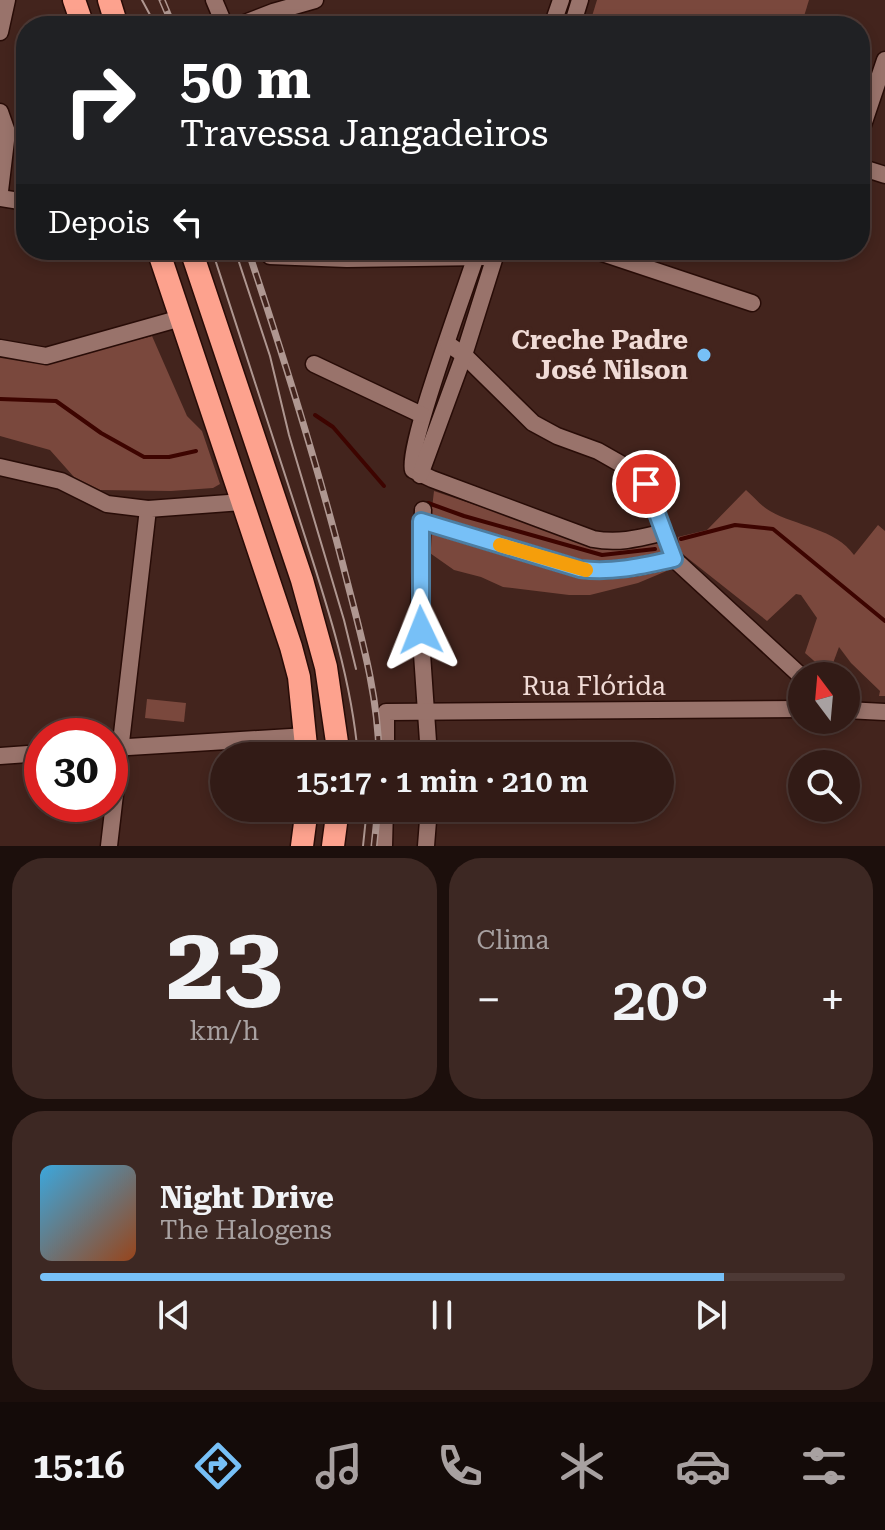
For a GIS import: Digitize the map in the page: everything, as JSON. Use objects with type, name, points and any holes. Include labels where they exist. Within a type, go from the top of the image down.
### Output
[{"type":"highway","points":[[161,260],[299,677],[307,742]]},
{"type":"highway","points":[[194,260],[295,559],[326,667],[337,742]]},
{"type":"highway","points":[[265,568],[295,559]]},
{"type":"highway","points":[[302,846],[305,822]]},
{"type":"highway","points":[[333,846],[336,822]]},
{"type":"street","points":[[263,16],[315,0]]},
{"type":"street","points":[[0,32],[4,6]]},
{"type":"street","points":[[870,104],[885,60]]},
{"type":"street","points":[[0,112],[7,132],[0,191]]},
{"type":"street","points":[[475,260],[422,415],[410,461],[413,470],[427,482],[593,539],[670,546]]},
{"type":"street","points":[[427,482],[494,260]]},
{"type":"street","points":[[623,260],[752,303]]},
{"type":"street","points":[[0,348],[46,356],[181,318]]},
{"type":"street","points":[[448,344],[464,355],[533,423],[557,436],[598,451],[635,472],[646,484],[670,546],[788,663]]},
{"type":"street","points":[[314,364],[422,415]]},
{"type":"street","points":[[0,467],[61,481],[107,504],[148,509],[242,502]]},
{"type":"street","points":[[119,718],[148,509]]},
{"type":"street","points":[[428,742],[419,610],[422,515],[580,569],[614,570],[670,546]]},
{"type":"street","name":"Rua Flórida","points":[[386,742],[386,712],[788,709]]},
{"type":"street","points":[[860,711],[885,712]]},
{"type":"street","points":[[128,748],[210,747]]},
{"type":"street","points":[[0,756],[24,754]]},
{"type":"street","points":[[109,846],[110,822]]},
{"type":"street","points":[[384,846],[385,822]]},
{"type":"street","points":[[426,846],[428,822]]},
{"type":"shaded area","points":[[597,0],[809,0],[804,16],[592,16]]},
{"type":"shaded area","points":[[152,336],[187,416],[202,431],[220,484],[213,488],[171,491],[100,490],[74,477],[50,450],[0,436],[0,357],[55,361]]},
{"type":"shaded area","points":[[746,490],[770,511],[837,539],[854,555],[878,525],[885,531],[885,696],[879,696],[880,691],[860,672],[860,662],[850,662],[839,647],[833,662],[815,662],[805,653],[817,618],[801,595],[796,594],[767,621],[680,552],[678,537],[707,530]]},
{"type":"shaded area","points":[[434,491],[608,550],[636,547],[659,539],[669,570],[638,583],[590,595],[503,587],[454,570],[427,551]]},
{"type":"shaded area","points":[[147,699],[186,703],[184,722],[145,718]]},
{"type":"waterway","points":[[0,399],[56,401],[101,433],[144,457],[169,457],[196,451]]},
{"type":"waterway","points":[[315,415],[333,427],[384,486]]},
{"type":"waterway","points":[[428,503],[602,555],[655,549]]},
{"type":"waterway","points":[[681,539],[735,525],[773,529],[885,621]]},
{"type":"tram line","points":[[142,0],[151,16]]},
{"type":"tram line","points":[[215,260],[327,606],[343,665],[356,742]]},
{"type":"tram line","points":[[238,260],[270,356],[289,435],[356,669]]},
{"type":"tram line","points":[[363,846],[366,822]]},
{"type":"railway","points":[[162,0],[169,16]]},
{"type":"railway","points":[[251,260],[300,412],[346,577],[372,688],[378,742]]},
{"type":"railway","points":[[374,846],[377,822]]},
{"type":"slow traffic","points":[[500,545],[586,570]]},
{"type":"place","name":"Creche Padre José Nilson","points":[[704,355]]},
{"type":"route","points":[[421,630],[421,521],[580,569],[603,572],[637,568],[674,559],[646,484]]}]
